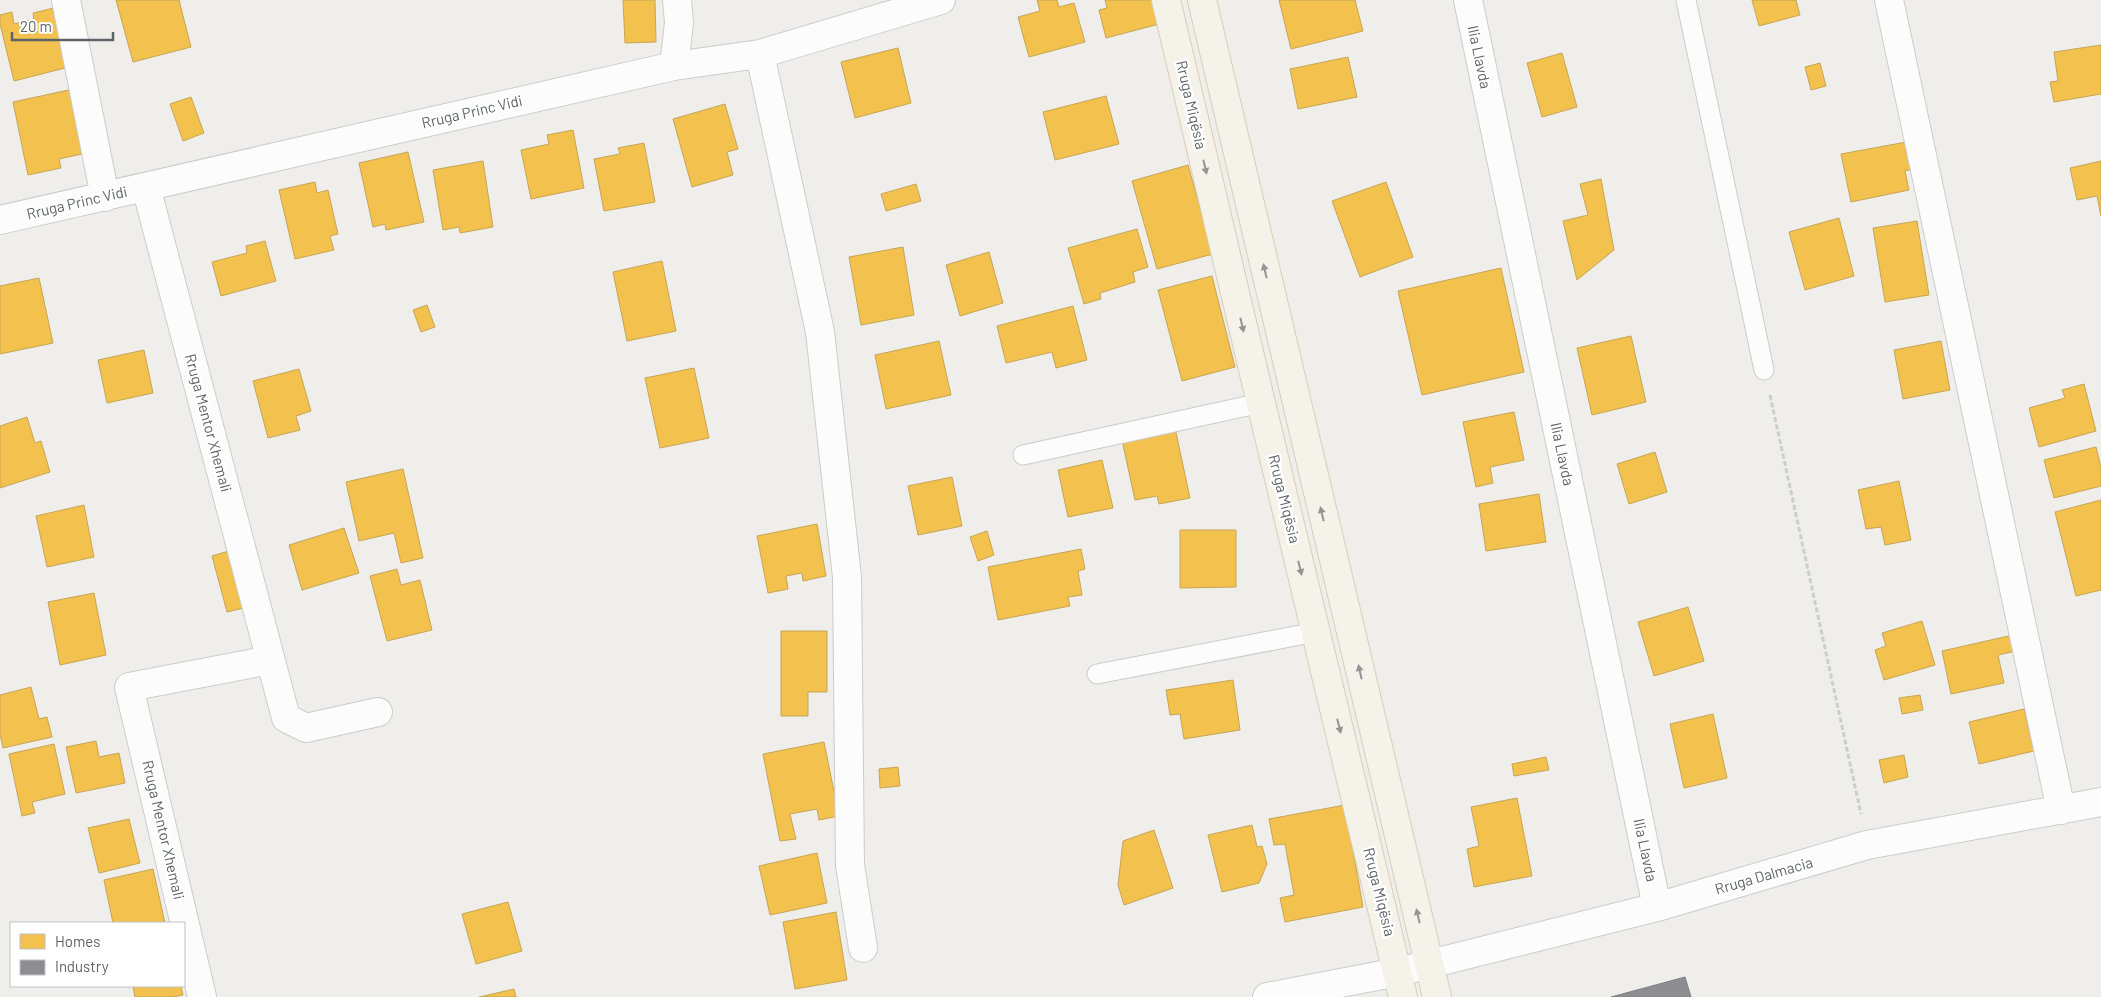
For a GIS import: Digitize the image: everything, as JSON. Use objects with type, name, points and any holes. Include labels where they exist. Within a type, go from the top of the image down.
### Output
[{"type":"main road","name":"Rruga Miqësia","points":[[1166,0],[1260,403],[1401,985]]},
{"type":"main road","points":[[1202,0],[1437,997]]},
{"type":"street","points":[[66,0],[105,197]]},
{"type":"street","points":[[674,66],[679,23],[677,0]]},
{"type":"street","name":"Rruga Princ Vidi","points":[[0,220],[674,66],[760,54],[941,0]]},
{"type":"street","name":"Ilia Llavda","points":[[1468,0],[1657,907]]},
{"type":"street","points":[[1889,0],[2061,810]]},
{"type":"street","points":[[760,54],[820,332],[847,577],[850,865],[863,948]]},
{"type":"street","name":"Rruga Mentor Xhemali","points":[[146,187],[286,718],[306,728],[378,712]]},
{"type":"street","name":"Rruga Mentor Xhemali","points":[[184,922],[129,687],[270,660]]},
{"type":"street","name":"Rruga Dalmacia","points":[[1267,997],[1401,985],[1429,963],[1657,907],[1867,845],[2101,802]]},
{"type":"street","name":"Rruga Mentor Xhemali","points":[[185,925],[202,997]]},
{"type":"lane","points":[[1686,0],[1764,370]]},
{"type":"lane","points":[[1023,455],[1260,403]]},
{"type":"lane","points":[[1097,674],[1316,632]]},
{"type":"path","points":[[1764,370],[1867,845]]},
{"type":"building: Homes","points":[[116,0],[179,0],[191,47],[133,62]]},
{"type":"building: Homes","points":[[623,0],[655,0],[656,42],[625,43]]},
{"type":"building: Homes","points":[[1037,0],[1057,0],[1059,7],[1074,3],[1085,42],[1029,57],[1018,17],[1040,11]]},
{"type":"building: Homes","points":[[1105,0],[1162,0],[1167,22],[1106,38],[1099,10],[1107,8]]},
{"type":"building: Homes","points":[[1279,0],[1355,0],[1363,31],[1291,49]]},
{"type":"building: Homes","points":[[1752,0],[1796,0],[1800,15],[1759,26]]},
{"type":"building: Homes","points":[[54,8],[69,67],[14,81],[0,24],[0,15],[12,12],[14,24],[34,19],[33,13]]},
{"type":"building: Homes","points":[[2101,45],[2101,94],[2054,102],[2050,82],[2058,81],[2054,52]]},
{"type":"building: Homes","points":[[898,48],[911,103],[855,118],[841,62]]},
{"type":"building: Homes","points":[[1562,53],[1577,107],[1542,117],[1527,63]]},
{"type":"building: Homes","points":[[1348,57],[1357,97],[1298,109],[1290,69]]},
{"type":"building: Homes","points":[[1820,63],[1826,86],[1811,90],[1805,67]]},
{"type":"building: Homes","points":[[78,88],[91,152],[59,159],[61,168],[28,175],[13,102]]},
{"type":"building: Homes","points":[[1106,96],[1119,144],[1055,160],[1043,112]]},
{"type":"building: Homes","points":[[191,97],[204,133],[183,141],[170,104]]},
{"type":"building: Homes","points":[[725,104],[738,149],[727,152],[733,175],[692,187],[673,119]]},
{"type":"building: Homes","points":[[573,130],[584,188],[531,199],[521,150],[549,144],[547,135]]},
{"type":"building: Homes","points":[[1912,141],[1917,168],[1905,171],[1909,190],[1851,202],[1841,154]]},
{"type":"building: Homes","points":[[644,143],[655,202],[604,211],[594,159],[620,154],[618,148]]},
{"type":"building: Homes","points":[[408,152],[424,222],[386,230],[385,224],[373,227],[359,163]]},
{"type":"building: Homes","points":[[483,161],[493,227],[460,233],[459,227],[443,230],[433,170]]},
{"type":"building: Homes","points":[[2101,161],[2101,216],[2097,196],[2077,200],[2070,168]]},
{"type":"building: Homes","points":[[1188,165],[1213,254],[1157,269],[1132,181]]},
{"type":"building: Homes","points":[[1601,179],[1614,250],[1577,280],[1563,221],[1588,215],[1580,184]]},
{"type":"building: Homes","points":[[315,182],[317,193],[328,190],[338,234],[330,236],[334,250],[295,259],[279,190]]},
{"type":"building: Homes","points":[[1386,182],[1413,257],[1360,277],[1332,201]]},
{"type":"building: Homes","points":[[916,184],[921,201],[886,211],[881,194]]},
{"type":"building: Homes","points":[[1839,218],[1854,276],[1805,290],[1789,232]]},
{"type":"building: Homes","points":[[1917,221],[1929,295],[1885,302],[1873,228]]},
{"type":"building: Homes","points":[[1137,229],[1148,267],[1133,272],[1135,282],[1100,293],[1101,299],[1084,304],[1068,248]]},
{"type":"building: Homes","points":[[265,241],[276,281],[221,296],[212,262],[247,253],[246,246]]},
{"type":"building: Homes","points":[[903,247],[914,315],[861,325],[849,257]]},
{"type":"building: Homes","points":[[989,252],[1003,303],[960,316],[946,265]]},
{"type":"building: Homes","points":[[662,261],[676,331],[627,341],[613,272]]},
{"type":"building: Homes","points":[[1501,268],[1524,372],[1422,395],[1398,291]]},
{"type":"building: Homes","points":[[1212,276],[1235,367],[1182,381],[1158,290]]},
{"type":"building: Homes","points":[[39,278],[53,343],[0,354],[0,286]]},
{"type":"building: Homes","points":[[427,305],[435,327],[421,332],[413,310]]},
{"type":"building: Homes","points":[[1073,306],[1087,360],[1056,368],[1052,352],[1006,363],[997,326]]},
{"type":"building: Homes","points":[[1631,336],[1646,402],[1592,415],[1577,348]]},
{"type":"building: Homes","points":[[939,341],[951,395],[886,409],[875,355]]},
{"type":"building: Homes","points":[[1941,341],[1950,390],[1903,399],[1894,350]]},
{"type":"building: Homes","points":[[144,350],[153,393],[107,403],[98,360]]},
{"type":"building: Homes","points":[[694,368],[709,438],[660,448],[645,378]]},
{"type":"building: Homes","points":[[299,369],[311,411],[296,416],[300,430],[268,438],[253,381]]},
{"type":"building: Homes","points":[[2084,384],[2096,431],[2039,447],[2029,408],[2065,398],[2062,390]]},
{"type":"building: Homes","points":[[1514,412],[1524,460],[1490,467],[1493,483],[1476,487],[1463,422]]},
{"type":"building: Homes","points":[[27,417],[35,443],[41,441],[50,472],[0,488],[0,426]]},
{"type":"building: Homes","points":[[1175,428],[1190,498],[1159,504],[1157,496],[1135,500],[1122,440]]},
{"type":"building: Homes","points":[[2096,447],[2101,467],[2101,486],[2054,498],[2044,460]]},
{"type":"building: Homes","points":[[1655,452],[1667,492],[1629,504],[1617,464]]},
{"type":"building: Homes","points":[[1102,460],[1113,508],[1068,517],[1058,470]]},
{"type":"building: Homes","points":[[403,469],[423,558],[401,563],[394,533],[359,541],[346,482]]},
{"type":"building: Homes","points":[[952,477],[962,526],[918,535],[908,486]]},
{"type":"building: Homes","points":[[1899,481],[1911,540],[1885,545],[1881,527],[1866,529],[1858,490]]},
{"type":"building: Homes","points":[[1539,494],[1546,542],[1486,551],[1479,504]]},
{"type":"building: Homes","points":[[2101,500],[2101,590],[2076,596],[2055,512]]},
{"type":"building: Homes","points":[[84,505],[94,557],[47,567],[36,516]]},
{"type":"building: Homes","points":[[817,524],[826,576],[803,581],[802,573],[786,576],[788,589],[768,593],[757,536]]},
{"type":"building: Homes","points":[[344,528],[359,573],[302,590],[289,545]]},
{"type":"building: Homes","points":[[1180,530],[1236,530],[1236,587],[1180,588]]},
{"type":"building: Homes","points":[[987,531],[994,555],[978,561],[970,537]]},
{"type":"building: Homes","points":[[1081,549],[1085,569],[1078,571],[1082,595],[1068,597],[1070,606],[998,620],[988,567]]},
{"type":"building: Homes","points":[[232,550],[248,607],[227,612],[212,556]]},
{"type":"building: Homes","points":[[397,569],[401,585],[420,580],[432,630],[387,641],[370,576]]},
{"type":"building: Homes","points":[[94,593],[106,655],[60,665],[48,602]]},
{"type":"building: Homes","points":[[1688,607],[1704,661],[1654,676],[1638,622]]},
{"type":"building: Homes","points":[[1922,621],[1935,665],[1884,680],[1875,650],[1886,646],[1882,633]]},
{"type":"building: Homes","points":[[781,631],[827,631],[827,692],[808,692],[808,716],[781,716]]},
{"type":"building: Homes","points":[[2013,635],[2016,651],[1998,655],[2004,683],[1951,694],[1942,651]]},
{"type":"building: Homes","points":[[1233,680],[1240,730],[1184,739],[1180,714],[1170,715],[1166,690]]},
{"type":"building: Homes","points":[[31,687],[39,719],[47,717],[52,737],[3,748],[0,734],[0,695]]},
{"type":"building: Homes","points":[[1920,695],[1923,710],[1902,714],[1899,698]]},
{"type":"building: Homes","points":[[2024,709],[2034,751],[1979,764],[1969,722]]},
{"type":"building: Homes","points":[[1713,714],[1727,778],[1684,788],[1670,724]]},
{"type":"building: Homes","points":[[96,741],[99,757],[119,753],[125,783],[76,793],[66,747]]},
{"type":"building: Homes","points":[[824,742],[839,816],[819,820],[817,809],[790,814],[796,839],[780,841],[763,754]]},
{"type":"building: Homes","points":[[54,744],[65,794],[32,802],[35,813],[22,816],[9,754]]},
{"type":"building: Homes","points":[[1904,755],[1908,777],[1884,783],[1879,760]]},
{"type":"building: Homes","points":[[1546,757],[1549,770],[1514,776],[1512,764]]},
{"type":"building: Homes","points":[[898,767],[900,786],[880,788],[879,769]]},
{"type":"building: Homes","points":[[1517,798],[1532,876],[1474,887],[1467,849],[1479,846],[1471,807]]},
{"type":"building: Homes","points":[[1345,805],[1363,907],[1285,922],[1280,898],[1294,895],[1285,844],[1274,845],[1269,819]]},
{"type":"building: Homes","points":[[129,819],[140,863],[99,873],[88,828]]},
{"type":"building: Homes","points":[[1252,825],[1257,847],[1262,846],[1267,864],[1259,883],[1222,892],[1208,835]]},
{"type":"building: Homes","points":[[1154,830],[1173,888],[1124,905],[1118,885],[1123,841]]},
{"type":"building: Homes","points":[[817,853],[827,903],[770,915],[759,866]]},
{"type":"building: Homes","points":[[153,869],[165,922],[113,922],[104,880]]},
{"type":"building: Homes","points":[[508,902],[522,951],[476,964],[462,914]]},
{"type":"building: Homes","points":[[836,912],[847,980],[795,989],[783,922]]},
{"type":"building: Homes","points":[[133,987],[181,987],[183,995],[173,997],[135,997]]},
{"type":"building: Homes","points":[[514,989],[516,997],[479,997]]},
{"type":"building: Industry","points":[[1685,977],[1691,997],[1611,997]]}]
